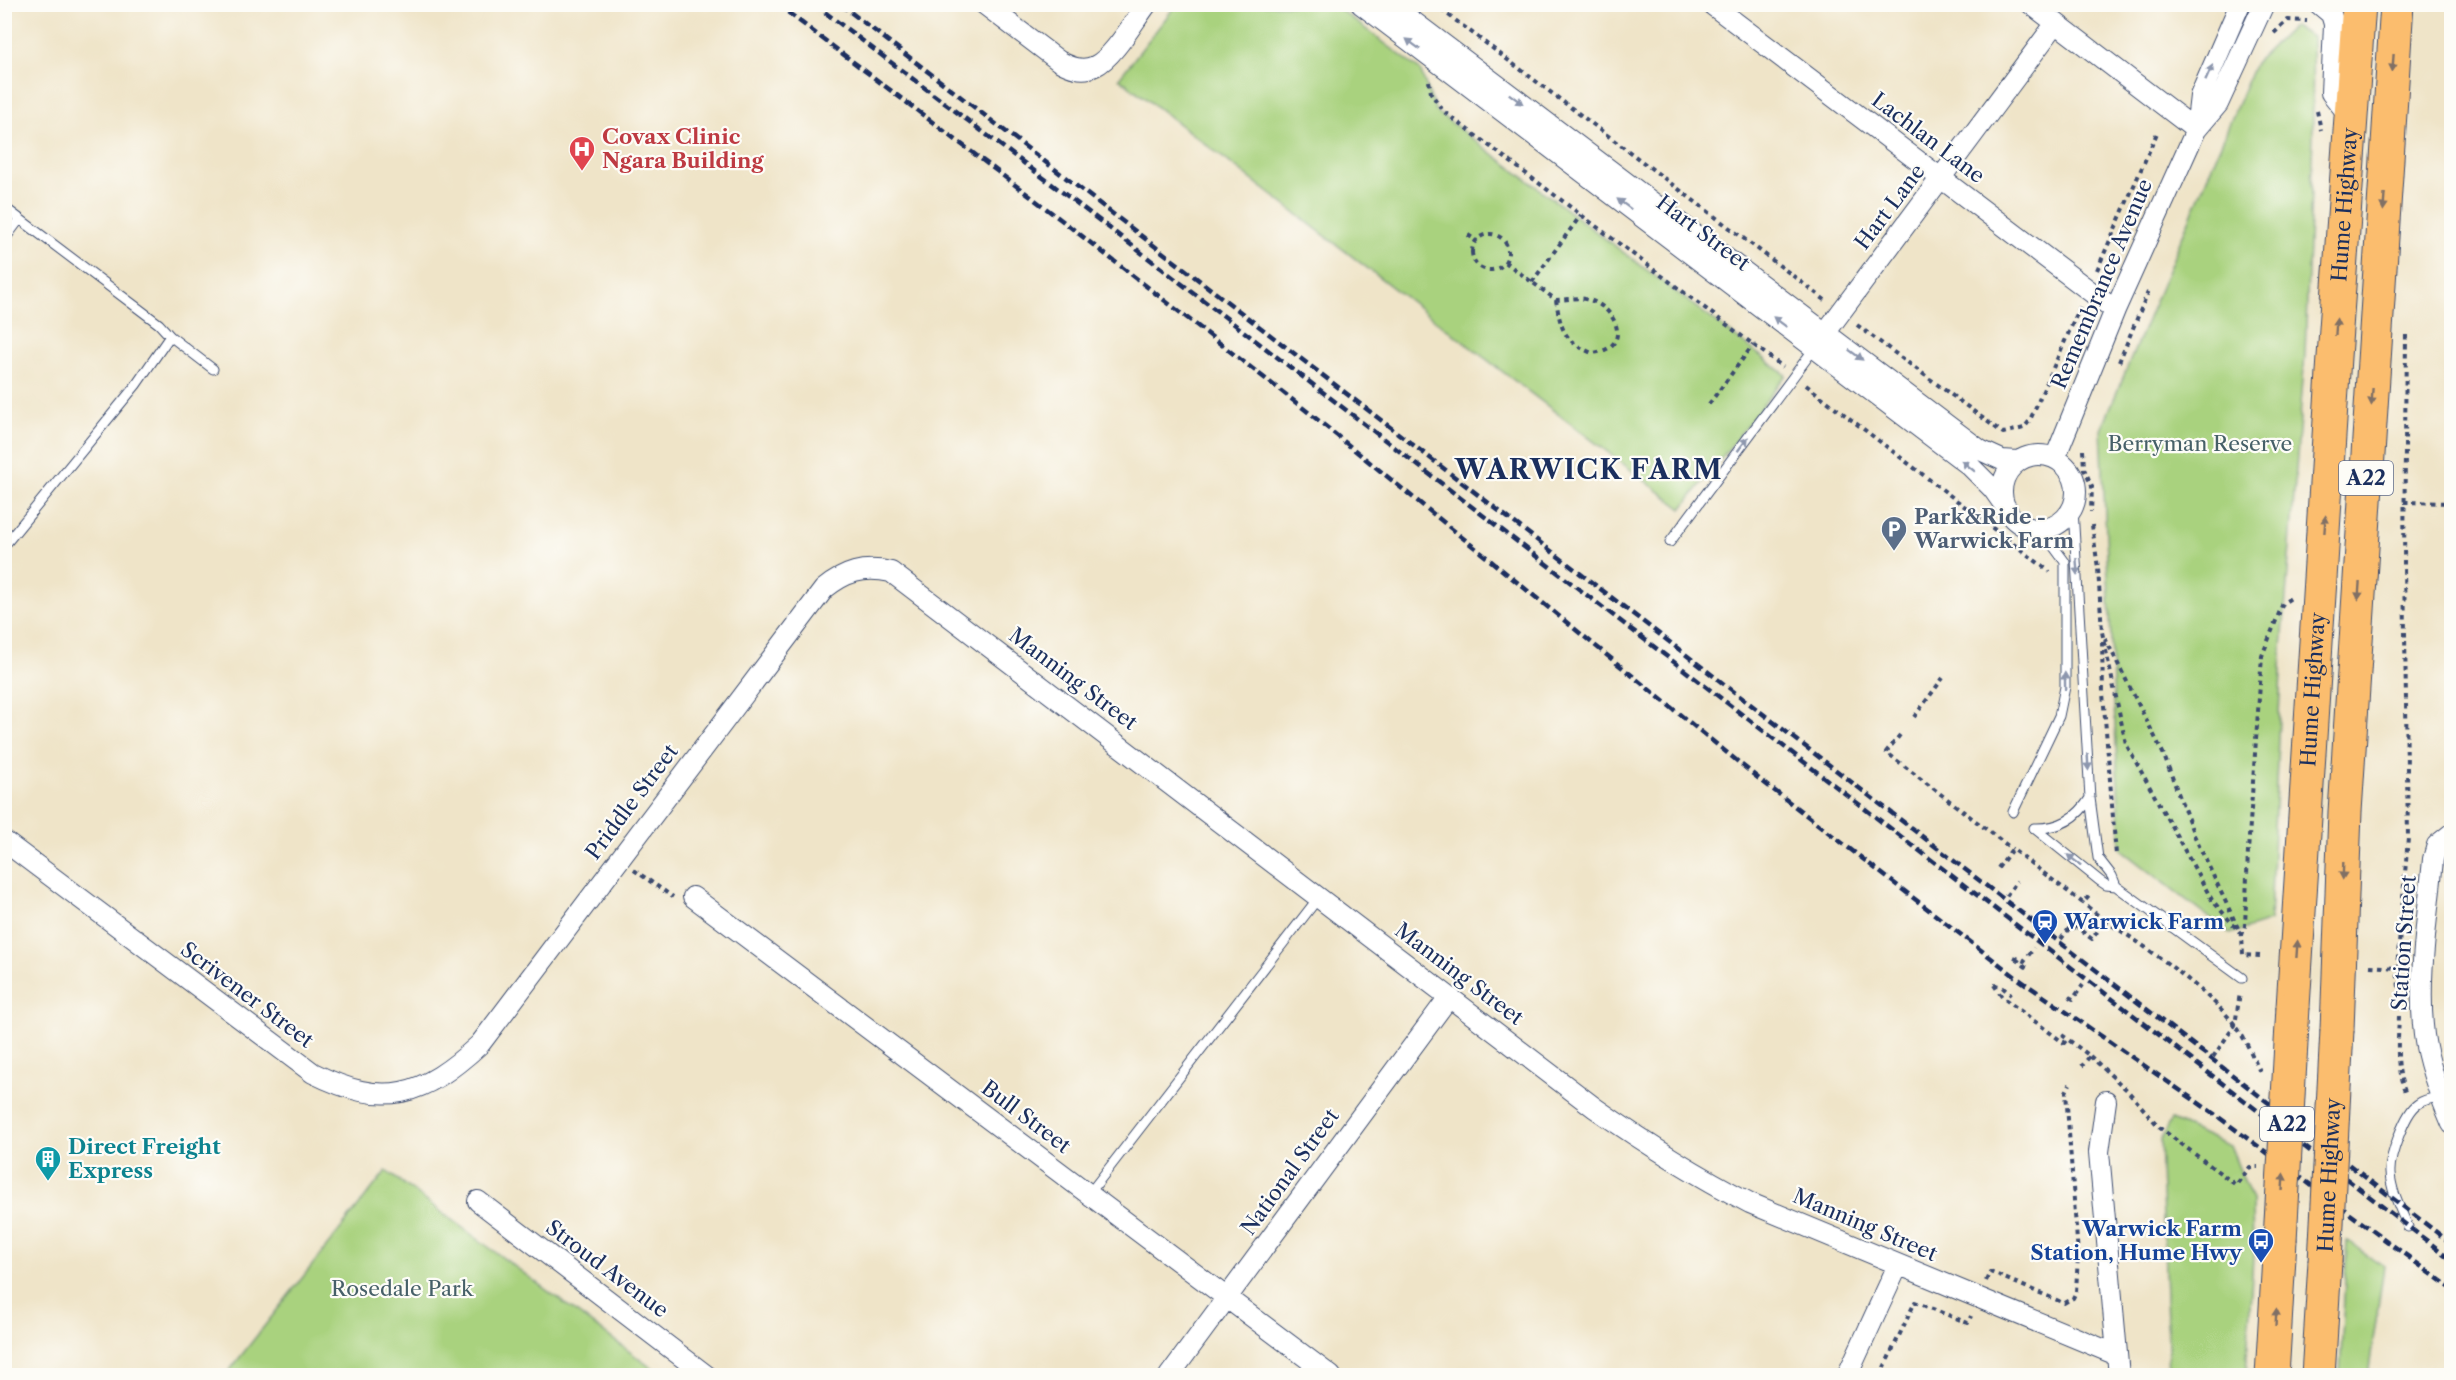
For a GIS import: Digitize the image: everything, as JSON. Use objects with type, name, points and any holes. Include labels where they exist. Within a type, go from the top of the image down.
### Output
[{"type":"highway","name":"Hume Highway","points":[[2272,1376],[2293,1007],[2359,4]]},
{"type":"highway","name":"Hume Highway","points":[[2318,1376],[2337,1030],[2345,812],[2397,4]]},
{"type":"street","points":[[984,4],[1059,62],[1072,68],[1084,69],[1096,66],[1106,58],[1147,4]]},
{"type":"street","name":"Hart Street","points":[[1360,4],[1820,340],[1980,450],[2002,460],[2018,461]]},
{"type":"street","name":"Hart Street","points":[[1390,4],[1820,340],[1969,465],[1993,489],[2007,509]]},
{"type":"street","name":"Lachlan Lane","points":[[1711,4],[2115,310]]},
{"type":"street","points":[[2031,4],[2196,130]]},
{"type":"street","name":"Remembrance Avenue","points":[[2196,130],[2200,96],[2240,4]]},
{"type":"street","name":"Remembrance Avenue","points":[[2055,458],[2115,310],[2196,130],[2218,104],[2264,4]]},
{"type":"street","name":"Remembrance Avenue","points":[[2238,61],[2271,9],[2278,4]]},
{"type":"street","points":[[2315,13],[2331,14],[2334,24],[2331,93],[2351,118]]},
{"type":"street","name":"Hart Lane","points":[[1820,340],[2056,24]]},
{"type":"street","points":[[2036,454],[2055,458],[2065,464],[2076,485],[2073,509],[2066,519],[2043,529],[2031,528],[2013,518],[2007,509],[2002,488],[2005,478],[2018,461],[2036,454]]},
{"type":"street","name":"Manning Street","points":[[824,589],[840,576],[857,570],[875,568],[891,572],[1595,1108],[1700,1178],[1750,1203],[2117,1355]]},
{"type":"street","name":"Priddle Street","points":[[480,1044],[824,589]]},
{"type":"street","name":"Station Street","points":[[2448,835],[2437,845],[2433,859],[2423,970],[2424,1038],[2440,1097],[2451,1124]]},
{"type":"street","name":"Scrivener Street","points":[[4,841],[288,1056],[313,1073],[340,1087],[370,1094],[397,1094],[430,1083],[456,1066],[480,1044]]},
{"type":"street","name":"Bull Street","points":[[693,897],[1331,1376]]},
{"type":"street","name":"National Street","points":[[1168,1376],[1449,997]]},
{"type":"street","points":[[2106,1101],[2098,1152],[2119,1376]]},
{"type":"street","name":"Stroud Avenue","points":[[478,1201],[707,1376]]},
{"type":"street","points":[[1847,1376],[1898,1265]]},
{"type":"lane","points":[[4,207],[159,324],[170,336],[213,369]]},
{"type":"lane","points":[[4,240],[19,220]]},
{"type":"lane","points":[[4,546],[136,385],[170,336]]},
{"type":"lane","points":[[1670,542],[1820,340]]},
{"type":"lane","points":[[2073,509],[2090,798],[2098,858],[2112,876],[2116,886]]},
{"type":"lane","points":[[2013,812],[2059,716],[2065,687],[2065,562],[2048,539],[2031,528]]},
{"type":"lane","points":[[2090,798],[2077,816],[2068,821],[2048,828],[2034,828],[2100,881],[2106,885],[2116,886],[2242,978]]},
{"type":"lane","points":[[1089,1194],[1319,897]]},
{"type":"lane","points":[[2408,1227],[2392,1185],[2390,1172],[2393,1155],[2407,1117],[2413,1108],[2427,1099],[2440,1097]]},
{"type":"path","points":[[1434,4],[2003,433],[2024,428],[2037,405]]},
{"type":"path","points":[[2273,34],[2288,20],[2315,13]]},
{"type":"path","points":[[1428,76],[1431,93],[1443,111],[1786,369]]},
{"type":"path","points":[[2316,106],[2321,135]]},
{"type":"path","points":[[1532,282],[1581,215]]},
{"type":"path","points":[[1468,235],[1477,241]]},
{"type":"path","points":[[1487,235],[1498,236],[1503,240],[1508,251],[1505,262],[1496,269],[1480,267],[1476,263],[1473,252],[1477,241],[1487,235]]},
{"type":"path","points":[[1505,262],[1556,300],[1584,299],[1604,308],[1614,319],[1618,328],[1613,345],[1592,353],[1574,343],[1562,329],[1556,300]]},
{"type":"path","points":[[2116,368],[2149,291]]},
{"type":"path","points":[[1709,404],[1754,345]]},
{"type":"path","points":[[1806,385],[2052,574]]},
{"type":"path","points":[[2085,444],[2082,452],[2084,469],[2091,486],[2093,499],[2090,514],[2098,568],[2103,693],[2116,858]]},
{"type":"path","points":[[2370,966],[2397,968],[2408,838],[2408,745],[2404,675],[2404,502],[2451,503]]},
{"type":"path","points":[[2260,956],[2243,956],[2242,935],[2245,926],[2248,840],[2262,656],[2283,603],[2294,596],[2293,606]]},
{"type":"path","points":[[2102,632],[2126,744],[2212,900],[2242,935]]},
{"type":"path","points":[[2102,632],[2163,753],[2194,835],[2242,935]]},
{"type":"path","points":[[1914,717],[1943,678]]},
{"type":"path","points":[[1899,735],[1886,753],[2105,921],[2122,931],[2202,991],[2235,1025],[2266,1083],[2266,1071]]},
{"type":"path","points":[[1998,868],[2012,849]]},
{"type":"path","points":[[619,860],[682,903],[693,897]]},
{"type":"path","points":[[2006,896],[2017,881]]},
{"type":"path","points":[[2083,903],[2090,895]]},
{"type":"path","points":[[2067,920],[2083,933]]},
{"type":"path","points":[[2061,939],[2071,926],[2092,939],[2105,921]]},
{"type":"path","points":[[2030,970],[2014,957],[2024,962],[2034,948]]},
{"type":"path","points":[[2213,1057],[2235,1025],[2242,978]]},
{"type":"path","points":[[2012,994],[2001,986],[1994,985],[2002,997],[2064,1043],[2067,1039]]},
{"type":"path","points":[[2069,997],[2073,999],[2083,985]]},
{"type":"path","points":[[2062,1035],[2090,1056],[2127,1090],[2160,1128],[2236,1185],[2250,1167],[2261,1167]]},
{"type":"path","points":[[2082,1066],[2090,1056]]},
{"type":"path","points":[[1990,1272],[2060,1302],[2069,1301],[2076,1292],[2078,1244],[2066,1092],[2070,1084]]},
{"type":"path","points":[[1880,1376],[1915,1302],[1968,1323]]},
{"type":"green space","points":[[1176,5],[1334,5],[1420,70],[1436,111],[1786,375],[1682,509],[1119,78]]},
{"type":"green space","name":"Berryman Reserve","points":[[2293,26],[2312,37],[2313,134],[2305,354],[2282,648],[2270,921],[2230,934],[2121,849],[2101,430],[2255,63]]},
{"type":"green space","points":[[2171,1120],[2230,1146],[2252,1200],[2253,1258],[2246,1375],[2169,1375],[2160,1140]]},
{"type":"green space","name":"Rosedale Park","points":[[386,1171],[661,1375],[226,1375]]},
{"type":"green space","points":[[2347,1241],[2384,1266],[2368,1375],[2340,1375]]},
{"type":"railway","points":[[777,4],[1060,219],[1303,408],[1758,778],[2017,978],[2213,1113],[2452,1289]]},
{"type":"railway","points":[[814,4],[1074,201],[2452,1260]]},
{"type":"railway","points":[[840,4],[2452,1244]]},
{"type":"place","name":"Covax Clinic Ngara Building","points":[[582,172]]},
{"type":"place","name":"Park&Ride - Warwick Farm","points":[[1894,552]]},
{"type":"place","name":"Warwick Farm","points":[[2045,945]]},
{"type":"place","name":"Direct Freight Express","points":[[48,1182]]},
{"type":"place","name":"Warwick Farm Station, Hume Hwy","points":[[2261,1264]]},
{"type":"district","name":"WARWICK FARM","points":[[1589,470]]}]
